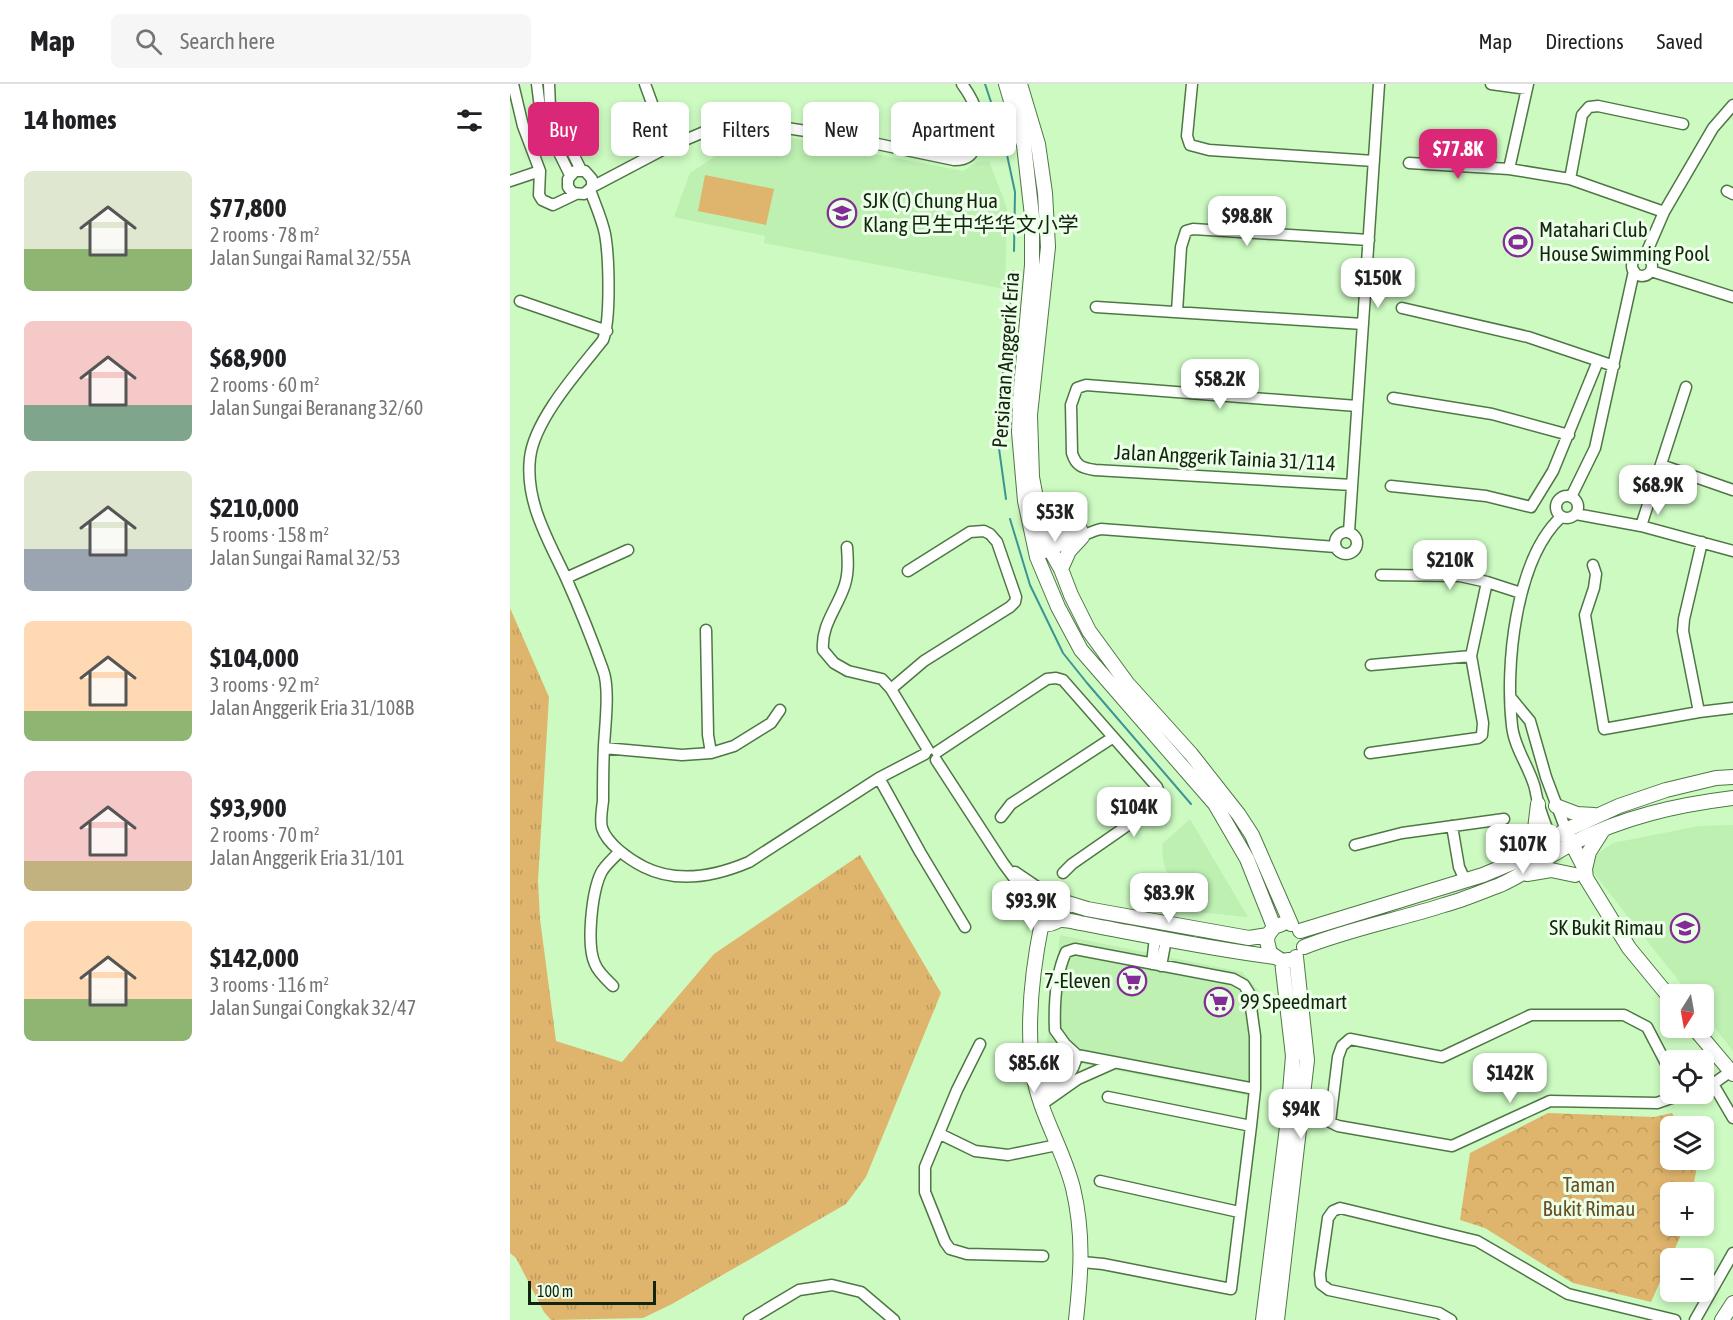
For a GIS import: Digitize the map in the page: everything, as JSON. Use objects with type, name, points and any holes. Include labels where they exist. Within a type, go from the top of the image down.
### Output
[{"type":"main road","name":"Persiaran Anggerik Eria","points":[[1006,84],[1024,145],[1032,216],[1032,265],[1019,432],[1025,501],[1042,549],[1058,607],[1081,650],[1221,813],[1247,859],[1271,931]]},
{"type":"main road","name":"Persiaran Anggerik Eria","points":[[1020,84],[1038,144],[1045,194],[1047,237],[1043,304],[1030,415],[1032,477],[1039,514],[1042,549],[1061,568],[1075,604],[1102,649],[1239,814],[1252,835],[1296,927]]},
{"type":"main road","points":[[1039,514],[1084,533],[1069,551],[1061,568]]},
{"type":"main road","points":[[1518,877],[1555,845],[1566,831],[1600,814],[1666,790],[1716,778],[1733,777]]},
{"type":"main road","points":[[1296,927],[1483,875],[1555,845],[1572,844],[1604,829],[1656,811],[1733,798]]},
{"type":"main road","points":[[1514,862],[1527,845],[1535,829],[1539,804]]},
{"type":"main road","points":[[1556,806],[1577,814],[1600,814]]},
{"type":"main road","points":[[1582,874],[1589,852],[1604,829]]},
{"type":"main road","points":[[1566,831],[1582,874]]},
{"type":"main road","points":[[1555,845],[1582,874],[1629,948],[1660,986]]},
{"type":"main road","points":[[1276,1320],[1307,1060],[1300,952],[1303,936],[1296,927],[1285,923],[1271,931],[1249,938],[1238,937],[1087,909],[1055,898],[1040,898],[1035,906],[1036,915],[1052,922],[1161,938],[1278,959],[1300,952],[1367,925],[1445,905],[1518,877],[1551,870],[1582,874]]},
{"type":"main road","points":[[1055,898],[1064,910],[1052,922],[1037,954],[1029,1015],[1033,1071],[1040,1101],[1073,1188],[1079,1222],[1082,1262],[1076,1320]]},
{"type":"main road","points":[[1263,1320],[1287,1128],[1293,1056],[1278,959],[1268,947],[1271,931]]},
{"type":"main road","points":[[1702,1038],[1732,1073]]},
{"type":"main road","points":[[1033,1071],[1044,1081],[1055,1086]]},
{"type":"main road","points":[[1722,1320],[1733,1303]]},
{"type":"street","points":[[513,84],[523,126],[540,171],[539,195],[542,200],[553,205],[585,192],[651,156]]},
{"type":"street","points":[[537,84],[541,117],[570,176]]},
{"type":"street","points":[[549,84],[550,107],[581,170],[591,176],[585,192]]},
{"type":"street","points":[[645,84],[652,102]]},
{"type":"street","points":[[689,138],[704,132],[732,126],[761,124],[963,160],[973,153],[980,129],[977,111],[962,84]]},
{"type":"street","points":[[1192,84],[1186,136],[1190,145],[1209,150],[1374,161]]},
{"type":"street","points":[[1349,532],[1379,84]]},
{"type":"street","points":[[1491,84],[1527,87],[1509,169]]},
{"type":"street","points":[[1646,256],[1664,212],[1713,128],[1733,105]]},
{"type":"street","points":[[1570,179],[1582,115],[1589,107],[1598,106],[1683,124]]},
{"type":"street","points":[[1409,163],[1509,169],[1570,179],[1664,212]]},
{"type":"street","points":[[581,170],[575,171],[570,176],[568,186],[585,192],[605,234],[607,331],[603,340],[545,417],[534,440],[529,473],[531,496],[605,673],[602,828],[619,852],[655,873],[706,876],[729,870],[749,862],[879,778],[932,754],[1052,678],[1063,680],[1157,787],[1161,798],[1154,807],[1072,864],[1063,873]]},
{"type":"street","points":[[510,181],[540,171]]},
{"type":"street","points":[[1177,312],[1182,237],[1186,231],[1193,229],[1369,240]]},
{"type":"street","points":[[1571,497],[1595,448],[1634,272],[1633,261],[1639,256],[1646,256]]},
{"type":"street","points":[[1646,256],[1652,264],[1651,271]]},
{"type":"street","points":[[1634,272],[1642,276],[1651,271],[1733,297]]},
{"type":"street","points":[[520,301],[607,331]]},
{"type":"street","points":[[1096,307],[1363,324]]},
{"type":"street","points":[[1402,308],[1527,337],[1614,366]]},
{"type":"street","points":[[1391,486],[1486,496],[1531,507],[1553,471],[1598,362]]},
{"type":"street","name":"Jalan Anggerik Tainia 31/114","points":[[1352,485],[1082,468],[1072,453],[1071,399],[1077,388],[1086,385],[1358,406]]},
{"type":"street","points":[[1641,526],[1686,387]]},
{"type":"street","points":[[1393,399],[1492,414],[1569,435]]},
{"type":"street","points":[[1661,465],[1733,490]]},
{"type":"street","points":[[1562,497],[1571,497],[1578,505],[1576,514],[1569,519],[1561,517],[1556,510],[1557,501],[1562,497]]},
{"type":"street","points":[[1576,514],[1641,526],[1733,551]]},
{"type":"street","points":[[1555,845],[1512,728],[1511,654],[1521,593],[1538,548],[1561,517]]},
{"type":"street","points":[[1042,549],[1101,529],[1336,548],[1344,554],[1354,550],[1357,540],[1349,532],[1342,532],[1336,536],[1336,548]]},
{"type":"street","points":[[891,689],[924,661],[1010,607],[1016,597],[997,542],[994,537],[984,531],[970,532],[908,571]]},
{"type":"street","points":[[1699,712],[1683,631],[1701,542]]},
{"type":"street","points":[[847,547],[845,586],[824,633],[823,650],[834,663],[848,671],[882,679],[891,689],[1003,863],[1035,906]]},
{"type":"street","points":[[566,578],[628,550]]},
{"type":"street","points":[[1593,565],[1596,574],[1594,588],[1584,615],[1604,729],[1733,708]]},
{"type":"street","points":[[1381,575],[1460,576],[1521,593]]},
{"type":"street","points":[[1370,753],[1478,738],[1482,735],[1483,723],[1471,656],[1487,582]]},
{"type":"street","points":[[706,630],[708,735],[711,753]]},
{"type":"street","points":[[1371,665],[1471,656]]},
{"type":"street","points":[[1511,698],[1530,721],[1566,831]]},
{"type":"street","points":[[604,747],[682,755],[711,753],[734,746],[771,723],[780,710]]},
{"type":"street","points":[[1001,817],[1011,804],[1112,738]]},
{"type":"street","points":[[1520,750],[1537,743]]},
{"type":"street","points":[[879,778],[965,927]]},
{"type":"street","points":[[1355,845],[1402,833],[1504,819]]},
{"type":"street","points":[[1452,826],[1459,867],[1465,880]]},
{"type":"street","points":[[613,986],[595,965],[590,945],[590,926],[601,873],[619,852]]},
{"type":"street","points":[[1003,863],[1055,898]]},
{"type":"street","points":[[1156,965],[1161,938]]},
{"type":"street","points":[[1082,1262],[1231,1289],[1255,1089],[1256,1036],[1250,993],[1244,985],[1233,980],[1075,950],[1066,952],[1062,962],[1057,996],[1055,1030],[1065,1044],[1077,1054],[1255,1089]]},
{"type":"street","points":[[1660,1052],[1647,1027],[1624,1015],[1530,1015],[1442,1057],[1350,1038],[1342,1046],[1338,1057],[1330,1122],[1338,1126],[1452,1146],[1550,1101],[1660,1102]]},
{"type":"street","points":[[980,1044],[957,1090],[925,1167],[925,1192],[950,1249],[967,1254],[1043,1256]]},
{"type":"street","points":[[1040,1101],[1072,1072],[1077,1054]]},
{"type":"street","points":[[1040,1101],[1078,1079],[1114,1063]]},
{"type":"street","points":[[1714,1083],[1732,1073]]},
{"type":"street","points":[[1714,1094],[1733,1118]]},
{"type":"street","points":[[1108,1097],[1251,1126]]},
{"type":"street","points":[[939,1134],[975,1151],[1008,1155],[1057,1145]]},
{"type":"street","points":[[1100,1181],[1239,1212]]},
{"type":"street","points":[[1451,1320],[1439,1313],[1329,1290],[1321,1284],[1320,1274],[1328,1218],[1333,1211],[1340,1208],[1477,1241],[1568,1294],[1675,1320]]},
{"type":"street","points":[[1695,1320],[1733,1253]]},
{"type":"street","points":[[748,1320],[799,1290],[832,1285],[861,1292],[893,1320]]},
{"type":"shaded area","name":"SJK (C) Chung Hua Klang 巴生中华华文小学","points":[[791,138],[803,140],[803,156],[879,155],[963,171],[977,162],[989,161],[1007,208],[1005,289],[764,243],[765,236],[674,217],[690,173],[714,157],[791,156]]},
{"type":"shaded area","points":[[1190,819],[1248,917],[1178,910],[1163,860],[1162,844]]},
{"type":"shaded area","name":"SK Bukit Rimau","points":[[1733,825],[1733,1051],[1714,1027],[1714,984],[1681,984],[1585,862],[1613,843],[1699,826]]},
{"type":"shaded area","points":[[1060,935],[1242,972],[1259,991],[1259,1098],[1067,1061],[1047,1041]]},
{"type":"green space","points":[[705,175],[774,189],[766,225],[698,211]]},
{"type":"green space","points":[[510,608],[549,697],[538,881],[540,919],[556,1041],[622,1062],[714,954],[860,855],[941,993],[866,1177],[846,1204],[672,1304],[643,1318],[551,1320],[544,1312],[516,1258],[510,1253]]},
{"type":"green space","name":"Taman Bukit Rimau","points":[[1548,1113],[1654,1117],[1672,1113],[1674,1116],[1660,1116],[1660,1170],[1696,1170],[1694,1182],[1660,1182],[1660,1236],[1681,1236],[1675,1248],[1660,1248],[1660,1282],[1651,1302],[1573,1283],[1485,1228],[1460,1220],[1470,1153]]},
{"type":"waterway","points":[[985,84],[1004,141],[1015,192],[1014,251]]},
{"type":"waterway","points":[[1006,499],[997,434],[1013,271]]},
{"type":"waterway","points":[[1010,519],[1030,585],[1063,653],[1191,804]]},
{"type":"place","name":"SJK (C) Chung Hua Klang 巴生中华华文小学","points":[[842,213]]},
{"type":"place","name":"Matahari Club House Swimming Pool","points":[[1518,242]]},
{"type":"place","name":"SK Bukit Rimau","points":[[1685,928]]},
{"type":"place","name":"7-Eleven","points":[[1132,981]]},
{"type":"place","name":"99 Speedmart","points":[[1219,1002]]}]
